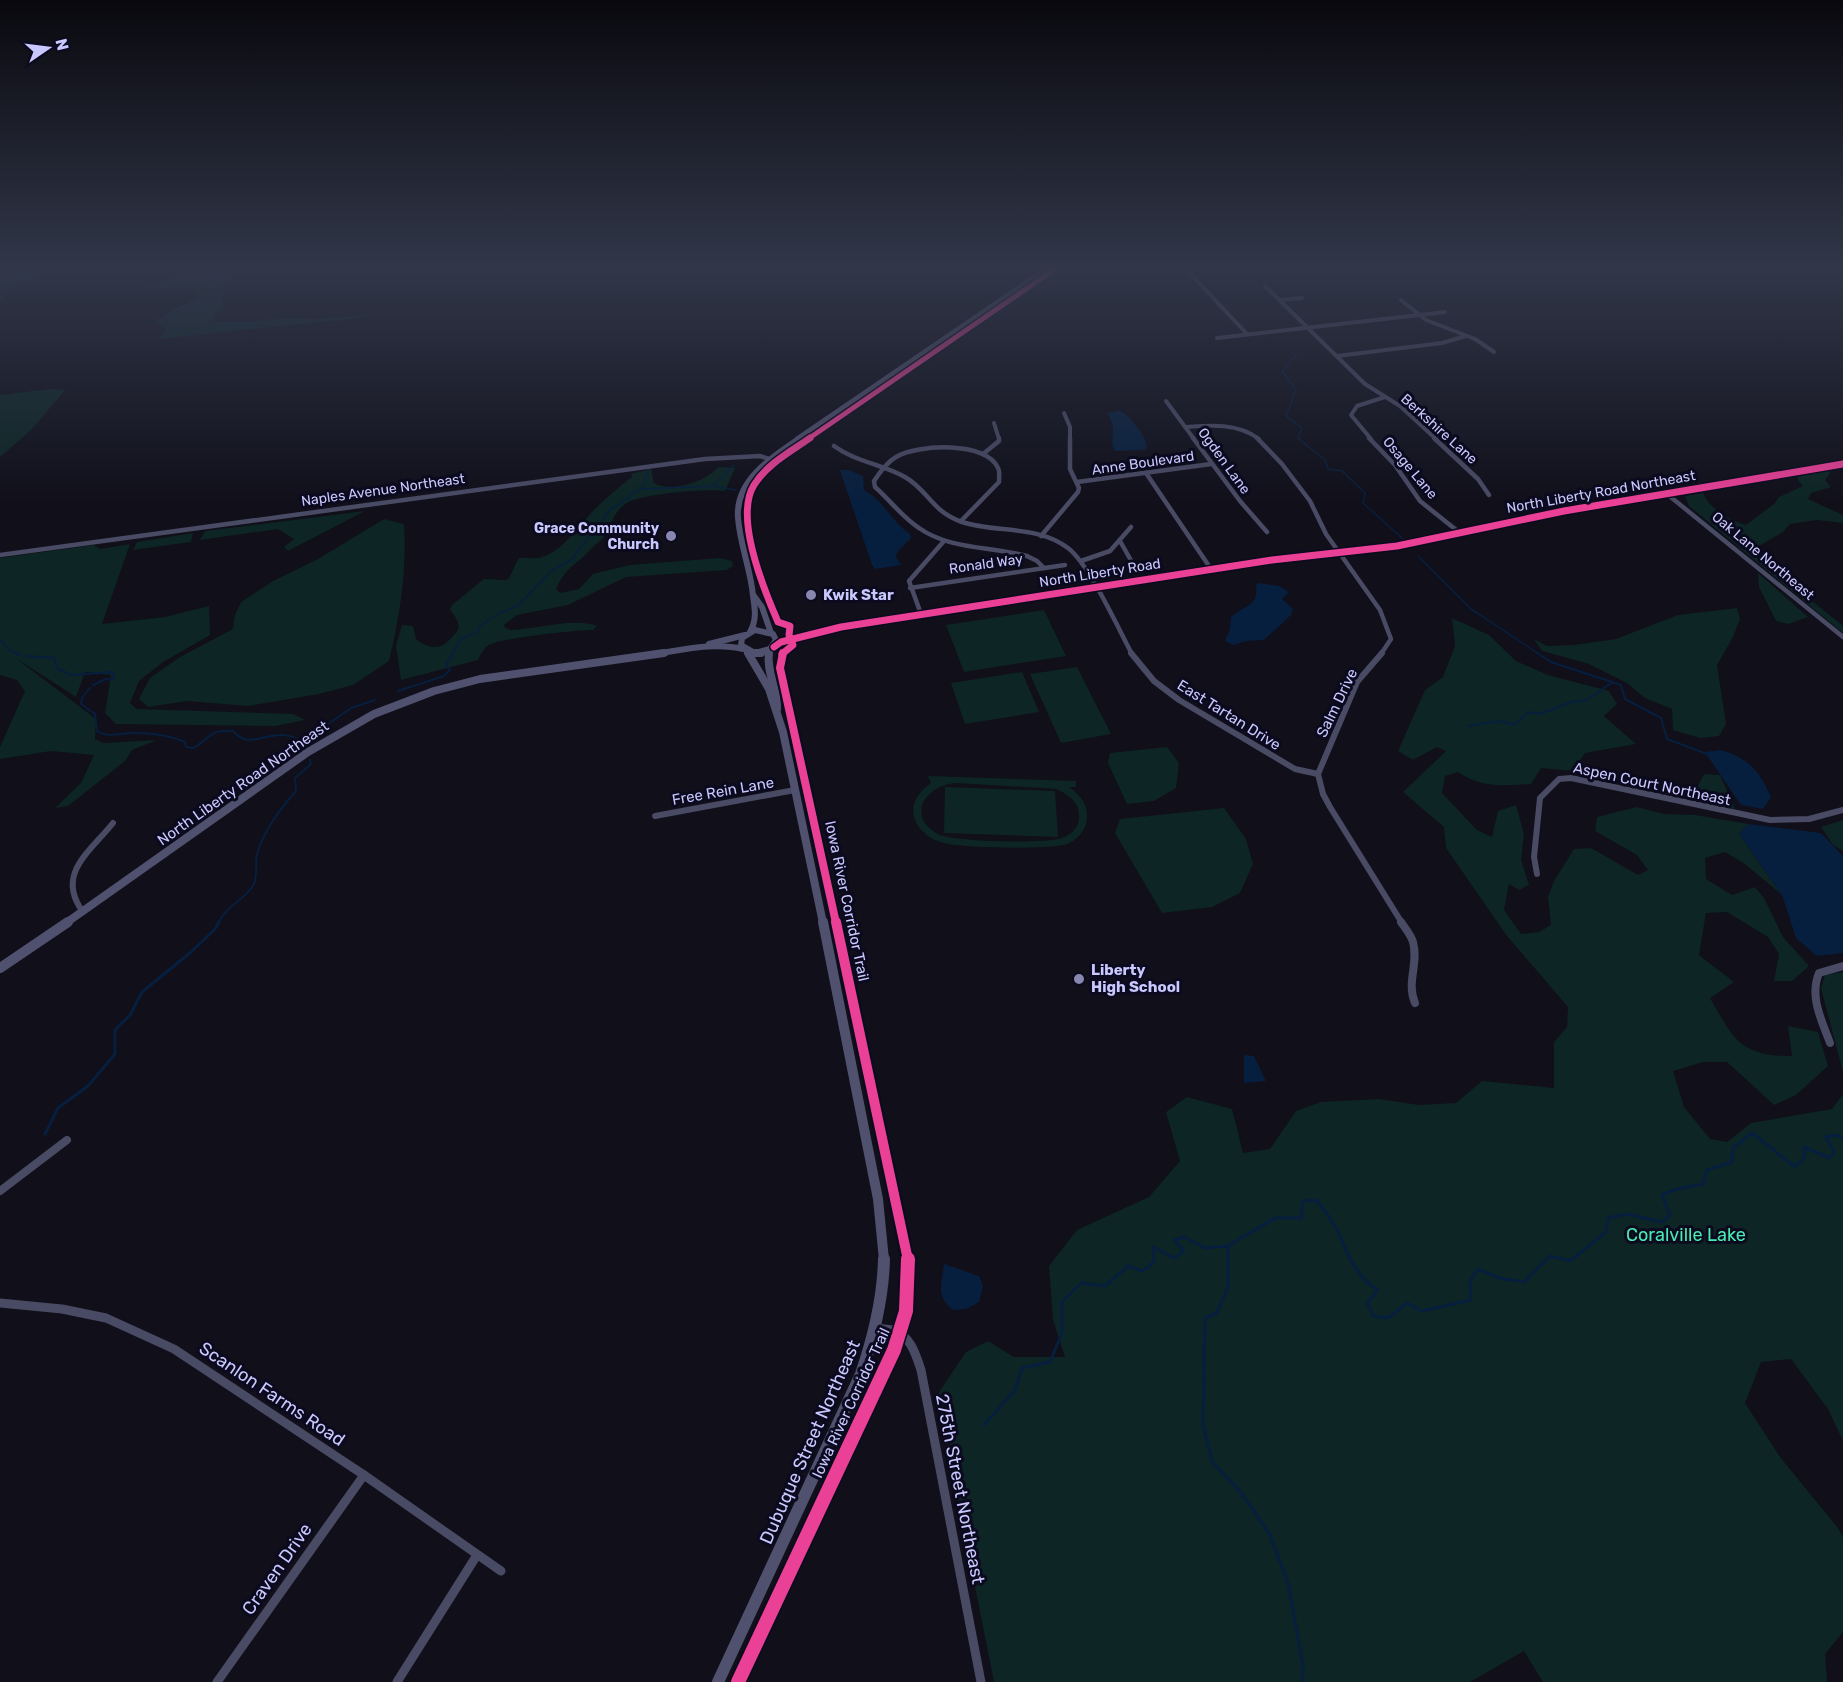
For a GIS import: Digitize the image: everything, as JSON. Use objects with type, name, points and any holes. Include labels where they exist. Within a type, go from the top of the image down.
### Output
[{"type":"main road","points":[[754,596],[762,607],[776,640],[772,648],[762,653],[745,650],[741,642],[756,618],[754,596],[738,519],[738,505],[749,479],[769,459],[935,345]]},
{"type":"main road","name":"North Liberty Road Northeast","points":[[1364,550],[1407,545],[1555,513],[1843,464]]},
{"type":"main road","name":"North Liberty Road","points":[[772,648],[781,642],[841,627],[1211,569],[1364,550]]},
{"type":"main road","name":"North Liberty Road","points":[[772,633],[789,635],[834,625],[841,627]]},
{"type":"main road","points":[[747,633],[761,630],[772,633]]},
{"type":"main road","name":"North Liberty Road Northeast","points":[[703,647],[747,633]]},
{"type":"main road","name":"North Liberty Road Northeast","points":[[0,968],[308,752],[374,714],[434,691],[480,679],[703,647],[731,646],[745,650]]},
{"type":"main road","name":"Dubuque Street Northeast","points":[[772,648],[767,661],[777,689],[779,699],[777,710]]},
{"type":"main road","name":"Dubuque Street Northeast","points":[[718,1682],[851,1398],[877,1328],[883,1293],[885,1258],[881,1210],[820,904],[777,710],[758,666],[745,650]]},
{"type":"street","name":"Berkshire Lane","points":[[1326,345],[1365,384],[1400,406],[1478,479],[1489,495]]},
{"type":"street","points":[[1337,356],[1422,345]]},
{"type":"street","points":[[1486,345],[1494,352]]},
{"type":"street","name":"Osage Lane","points":[[1385,396],[1357,406],[1351,415],[1356,424],[1395,465],[1420,501],[1460,533]]},
{"type":"street","name":"Ogden Lane","points":[[1166,401],[1211,464],[1267,532]]},
{"type":"street","points":[[1041,536],[1076,497],[1079,488],[1068,460],[1071,427],[1065,413]]},
{"type":"street","points":[[982,453],[999,441],[993,423]]},
{"type":"street","name":"Salm Drive","points":[[1186,427],[1223,425],[1240,429],[1259,439],[1311,502],[1326,534],[1388,622],[1391,639],[1357,682],[1318,774]]},
{"type":"street","name":"East Tartan Drive","points":[[834,446],[851,459],[906,478],[939,511],[961,521],[982,527],[1014,530],[1041,536],[1070,550],[1081,561],[1135,660],[1154,681],[1179,700],[1286,764],[1295,769],[1318,774]]},
{"type":"street","points":[[961,521],[999,482],[998,468],[982,453],[953,447],[912,451],[896,456],[874,481],[873,485],[876,489],[884,494],[907,520],[944,541],[977,549],[1019,552],[1038,561],[1044,568]]},
{"type":"street","name":"Naples Avenue Northeast","points":[[0,555],[705,459],[760,456],[769,459]]},
{"type":"street","name":"Anne Boulevard","points":[[1077,482],[1211,464]]},
{"type":"street","points":[[1146,473],[1211,569]]},
{"type":"street","name":"Oak Lane Northeast","points":[[1667,494],[1843,638]]},
{"type":"street","points":[[1081,561],[1111,552],[1131,527]]},
{"type":"street","points":[[921,614],[910,588],[911,576],[944,541]]},
{"type":"street","points":[[1120,541],[1134,564]]},
{"type":"street","name":"Ronald Way","points":[[910,588],[1065,565]]},
{"type":"street","points":[[1318,774],[1323,794],[1330,807],[1413,941],[1415,961],[1410,991],[1415,1003]]},
{"type":"street","name":"Aspen Court Northeast","points":[[1537,874],[1534,856],[1540,798],[1559,779],[1571,778],[1770,820],[1809,819],[1843,810]]},
{"type":"street","name":"Free Rein Lane","points":[[655,816],[795,790]]},
{"type":"street","points":[[82,912],[74,897],[70,878],[78,863],[113,823]]},
{"type":"street","points":[[1830,1043],[1817,1004],[1816,983],[1820,973],[1843,966]]},
{"type":"street","points":[[0,1191],[67,1140]]},
{"type":"street","name":"Scanlon Farms Road","points":[[0,1303],[62,1309],[106,1318],[174,1348],[364,1475],[501,1571]]},
{"type":"street","name":"275th Street Northeast","points":[[877,1328],[888,1329],[903,1335],[911,1344],[918,1362],[981,1682]]},
{"type":"street","name":"Craven Drive","points":[[217,1682],[364,1475]]},
{"type":"street","points":[[397,1682],[477,1555]]},
{"type":"green space","points":[[50,389],[65,390],[31,430],[0,457],[0,395]]},
{"type":"green space","points":[[718,467],[735,468],[725,491],[704,490],[673,493],[644,497],[625,504],[615,515],[604,537],[568,570],[556,589],[560,593],[579,589],[593,574],[630,565],[720,558],[732,561],[733,566],[727,570],[626,577],[568,605],[517,615],[504,625],[505,628],[511,630],[578,623],[597,626],[593,630],[496,642],[485,648],[478,660],[401,680],[396,645],[402,625],[413,626],[416,639],[426,645],[436,647],[445,644],[459,625],[450,610],[452,605],[484,579],[508,579],[519,558],[539,558],[559,548],[600,504],[632,477],[631,474],[651,469],[654,483],[669,487],[697,481]]},
{"type":"green space","points":[[1826,469],[1830,473],[1825,480],[1831,487],[1811,493],[1808,499],[1843,515],[1843,523],[1817,520],[1790,524],[1783,532],[1754,549],[1756,555],[1843,626],[1843,633],[1689,506],[1685,496],[1703,493],[1720,513],[1746,525],[1774,504],[1779,497],[1803,486],[1798,476]]},
{"type":"green space","points":[[365,511],[288,551],[284,547],[294,539],[278,529],[200,540],[205,531]]},
{"type":"green space","points":[[384,519],[404,524],[405,541],[402,593],[389,661],[353,685],[319,694],[248,706],[187,701],[148,707],[139,699],[150,678],[180,657],[233,629],[235,615],[241,602],[273,581],[318,559]]},
{"type":"green space","points":[[193,533],[191,542],[133,550],[137,542]]},
{"type":"green space","points":[[130,544],[102,624],[165,617],[209,606],[210,635],[163,662],[139,681],[130,703],[137,709],[293,714],[305,720],[275,726],[116,724],[105,713],[111,675],[85,672],[76,697],[17,659],[96,719],[95,739],[104,743],[157,740],[132,750],[125,761],[68,806],[55,808],[81,783],[94,755],[51,751],[0,759],[0,747],[25,691],[17,680],[0,675],[0,558],[94,545],[100,549]]},
{"type":"green space","points":[[1758,573],[1808,617],[1788,624],[1776,621],[1759,587]]},
{"type":"green space","points":[[1737,608],[1740,619],[1717,665],[1726,724],[1719,736],[1700,738],[1673,730],[1672,709],[1645,698],[1627,683],[1589,664],[1542,651],[1534,639],[1547,646],[1616,639],[1678,615]]},
{"type":"green space","points":[[1044,610],[1066,656],[964,672],[946,625]]},
{"type":"green space","name":"Coralville Lake","points":[[1452,618],[1489,635],[1516,661],[1548,675],[1609,691],[1617,704],[1604,716],[1636,744],[1585,753],[1573,771],[1541,768],[1531,784],[1484,783],[1458,772],[1445,776],[1442,793],[1477,830],[1492,837],[1498,811],[1516,805],[1524,834],[1521,860],[1529,885],[1519,890],[1509,884],[1504,910],[1521,934],[1539,932],[1551,925],[1548,897],[1554,881],[1574,849],[1591,848],[1638,875],[1648,870],[1637,855],[1595,831],[1597,817],[1637,807],[1664,814],[1695,815],[1749,824],[1739,834],[1782,895],[1745,864],[1725,852],[1705,858],[1706,879],[1732,895],[1755,887],[1764,898],[1783,937],[1809,966],[1792,981],[1774,981],[1779,954],[1768,937],[1727,912],[1706,913],[1699,955],[1734,982],[1710,998],[1725,1024],[1740,1042],[1749,1048],[1760,1053],[1774,1055],[1792,1056],[1788,1026],[1818,1032],[1828,1066],[1796,1095],[1774,1105],[1727,1062],[1703,1062],[1673,1071],[1684,1107],[1710,1139],[1727,1142],[1751,1123],[1832,1109],[1843,1094],[1843,1441],[1828,1409],[1791,1359],[1761,1362],[1745,1403],[1780,1457],[1843,1537],[1843,1632],[1825,1654],[1827,1682],[1543,1682],[1524,1651],[1470,1682],[994,1682],[941,1417],[939,1392],[966,1352],[988,1341],[1014,1357],[1065,1357],[1053,1320],[1049,1266],[1077,1230],[1149,1197],[1180,1161],[1166,1112],[1187,1097],[1232,1109],[1243,1153],[1270,1149],[1296,1111],[1321,1102],[1379,1099],[1419,1105],[1456,1103],[1482,1081],[1554,1088],[1554,1042],[1567,1027],[1568,1007],[1507,936],[1446,848],[1444,827],[1403,792],[1446,751],[1437,747],[1413,760],[1398,751],[1425,690],[1443,677],[1455,646]]},
{"type":"green space","points":[[1077,667],[1111,734],[1061,743],[1030,674]]},
{"type":"green space","points":[[1022,672],[1039,712],[965,724],[951,683]]},
{"type":"green space","points":[[1167,747],[1179,763],[1176,788],[1154,801],[1127,804],[1108,763],[1110,753]]},
{"type":"green space","points":[[1704,774],[1720,775],[1735,809],[1705,803],[1697,788]]},
{"type":"green space","points":[[928,776],[1076,781],[1076,787],[1069,787],[1084,803],[1087,821],[1084,830],[1075,840],[1058,846],[1006,848],[944,843],[926,834],[914,817],[913,807],[917,798],[931,783]],"holes":[[[956,783],[1056,789],[1072,799],[1077,806],[1079,819],[1077,826],[1066,837],[1052,840],[979,840],[947,837],[928,827],[921,810],[928,795],[945,785]]]},
{"type":"green space","points":[[945,787],[1055,791],[1058,837],[944,833]]},
{"type":"green space","points":[[1224,808],[1246,839],[1253,864],[1240,893],[1212,907],[1162,913],[1115,833],[1120,819]]},
{"type":"green space","points":[[1843,820],[1843,851],[1833,845],[1821,827]]},
{"type":"green space","points":[[1843,972],[1843,1072],[1821,988],[1825,975]]},
{"type":"water","points":[[1119,411],[1132,420],[1141,432],[1147,447],[1145,450],[1115,451],[1112,442],[1111,419],[1107,413]]},
{"type":"water","points":[[840,470],[848,470],[863,476],[864,490],[877,499],[910,534],[911,538],[897,552],[896,557],[901,565],[875,569],[872,565]]},
{"type":"water","points":[[1258,583],[1279,586],[1289,592],[1282,599],[1293,609],[1291,615],[1264,640],[1246,641],[1233,645],[1225,641],[1230,629],[1231,617],[1253,602]]},
{"type":"water","points":[[1721,750],[1739,757],[1758,773],[1771,797],[1763,809],[1741,805],[1705,752]]},
{"type":"water","points":[[1749,824],[1821,833],[1843,856],[1843,953],[1817,956],[1796,938],[1782,895],[1739,834]]},
{"type":"water","points":[[1244,1055],[1254,1056],[1266,1081],[1244,1083]]},
{"type":"water","points":[[944,1264],[979,1276],[983,1286],[979,1302],[966,1309],[953,1310],[947,1305],[941,1289]]},
{"type":"waterway","points":[[1297,354],[1282,371],[1296,390],[1286,416],[1302,428],[1298,438],[1325,460],[1328,469],[1342,471],[1365,493],[1363,503],[1403,539]]},
{"type":"waterway","points":[[713,486],[734,465]]},
{"type":"waterway","points":[[642,488],[649,469]]},
{"type":"waterway","points":[[452,654],[461,639],[477,633],[480,626],[498,614],[519,605],[551,571],[571,560],[611,509],[629,498],[632,493],[642,489],[713,486]]},
{"type":"waterway","points":[[713,486],[736,490]]},
{"type":"waterway","points":[[1419,557],[1471,609],[1539,654]]},
{"type":"waterway","points":[[0,639],[9,650],[19,654]]},
{"type":"waterway","points":[[15,653],[21,655]]},
{"type":"waterway","points":[[398,691],[444,676],[450,670],[446,665],[453,653]]},
{"type":"waterway","points":[[1537,653],[1551,662],[1613,682]]},
{"type":"waterway","points":[[27,656],[54,658],[57,668],[71,675],[111,672],[114,674],[113,680],[106,679],[93,685]]},
{"type":"waterway","points":[[1468,726],[1499,721],[1514,725],[1528,712],[1540,714],[1571,702],[1585,701],[1613,682]]},
{"type":"waterway","points":[[1613,682],[1621,685],[1625,699],[1661,718],[1667,739],[1707,754]]},
{"type":"waterway","points":[[90,688],[82,698],[81,704],[95,714],[97,731],[101,733],[160,735],[185,742],[186,747],[194,748],[220,731],[233,731],[238,736],[249,740],[283,735],[304,741]]},
{"type":"waterway","points":[[304,741],[351,708],[375,700]]},
{"type":"waterway","points":[[298,748],[304,741]]},
{"type":"waterway","points":[[218,923],[222,916],[253,886],[257,854],[264,837],[278,813],[296,791],[295,778],[311,764],[310,760]]},
{"type":"waterway","points":[[45,1134],[58,1108],[88,1086],[115,1054],[115,1030],[130,1015],[142,992],[191,952],[215,929],[219,922]]},
{"type":"waterway","points":[[1228,1246],[1275,1218],[1301,1218],[1303,1201],[1316,1200],[1334,1224],[1357,1270],[1378,1290],[1367,1303],[1374,1316],[1388,1318],[1407,1303],[1422,1311],[1471,1300],[1470,1281],[1478,1269],[1499,1278],[1524,1282],[1550,1256],[1570,1261],[1606,1232],[1608,1218],[1627,1214],[1662,1222],[1670,1215],[1662,1195],[1677,1189],[1703,1184],[1707,1170],[1732,1162],[1733,1148],[1752,1133],[1795,1167],[1804,1158],[1804,1147],[1830,1158],[1834,1152],[1826,1137],[1836,1135],[1843,1138]]},
{"type":"waterway","points":[[984,1425],[1015,1390],[1022,1368],[1050,1362],[1062,1333],[1062,1302],[1081,1283],[1105,1286],[1128,1266],[1143,1271],[1154,1262],[1153,1247],[1174,1258],[1184,1251],[1174,1240],[1184,1237],[1205,1248],[1228,1246]]},
{"type":"waterway","points":[[1228,1246],[1228,1287],[1217,1313],[1205,1318],[1203,1426],[1213,1463],[1240,1491],[1270,1535],[1288,1583],[1303,1666],[1302,1682]]},
{"type":"cycle path","name":"Iowa River Corridor Trail","points":[[738,1682],[894,1350],[903,1324],[908,1298],[906,1244],[781,674],[781,657],[793,645],[789,635],[790,626],[778,622],[767,596],[748,526],[748,499],[758,479],[775,462],[944,345]]},
{"type":"cycle path","points":[[774,647],[781,642],[841,627],[1272,560],[1397,546],[1564,511],[1843,464]]},
{"type":"place","name":"Grace Community Church","points":[[671,536]]},
{"type":"place","name":"Kwik Star","points":[[811,595]]},
{"type":"place","name":"Liberty High School","points":[[1079,979]]}]
